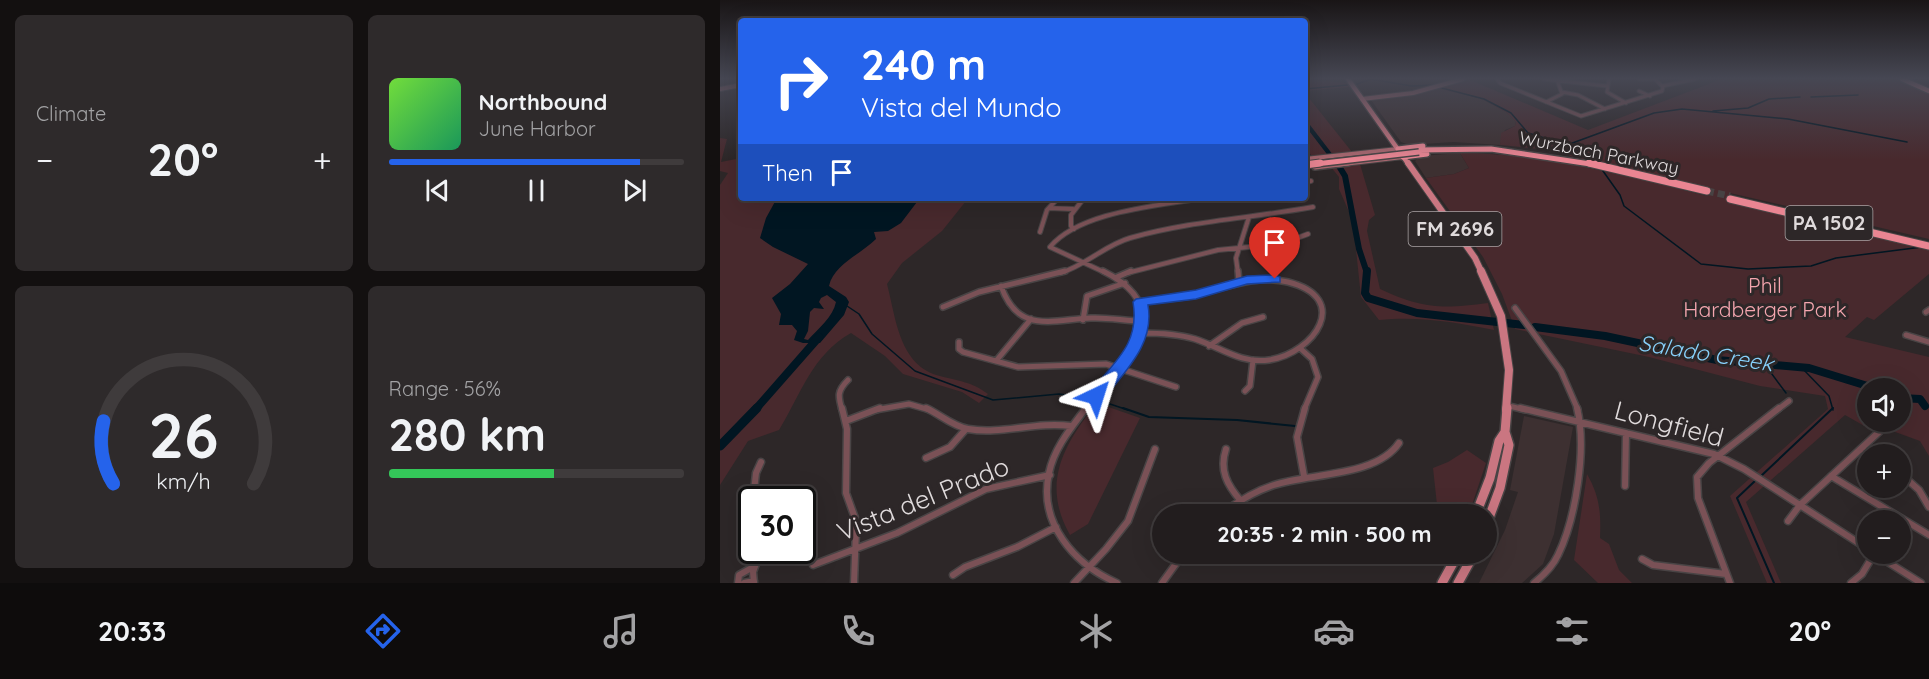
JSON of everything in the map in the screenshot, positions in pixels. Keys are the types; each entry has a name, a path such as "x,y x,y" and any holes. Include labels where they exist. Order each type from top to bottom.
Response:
{"highway":[{"name":"Wurzbach Parkway","path":"1308,164 1417,150 1450,147 1508,149 1575,160 1707,192 1566,160 1480,152 1417,150"},
{"path":"1398,149 1417,150"},
{"path":"1407,161 1417,150"},
{"path":"1308,165 1317,167"},
{"name":"PA 1502","path":"1730,197 1929,244"}],"main road":[{"name":"FM 2696","path":"1367,106 1475,258 1494,297 1505,334 1509,370 1509,406 1505,432 1499,441 1490,478 1480,504"},
{"path":"1393,142 1417,150"},
{"name":"FM 2696","path":"1493,504 1509,445 1505,432"},
{"path":"1442,583 1452,564"},
{"path":"1458,583 1468,564"}],"street":[{"path":"1557,106 1581,116 1615,106"},
{"path":"1599,106 1605,109"},
{"path":"1383,151 1393,142"},
{"path":"1308,162 1317,158 1398,149"},
{"path":"1383,151 1390,155 1387,159"},
{"path":"1317,167 1387,159 1407,161"},
{"path":"1040,232 1049,207 1055,201"},
{"path":"1074,229 1070,219 1074,208 1081,201"},
{"path":"1117,583 1088,568 1071,551 1056,527 1048,498 1050,475 1058,449 1071,426 1132,352 1141,333 1143,321 1140,302 1125,283 1117,277 1050,247 1058,238 1074,229 1120,213 1182,201"},
{"path":"1049,207 1074,208"},
{"path":"943,307 1001,286 1060,273 1105,248 1129,238 1220,219 1313,207"},
{"path":"1118,208 1120,213"},
{"path":"1239,282 1235,265 1238,248 1249,217"},
{"path":"1117,277 1132,271 1218,250 1281,244 1308,234"},
{"path":"1140,302 1196,294 1256,279 1282,280 1303,286 1317,296 1323,309 1321,326 1313,339 1301,349 1280,358 1253,360 1231,357 1178,335 1141,333"},
{"path":"1083,320 1087,296 1125,283"},
{"path":"1001,286 1008,306 1031,319 1057,323 1099,318 1143,321"},
{"path":"1515,308 1516,314 1536,335 1565,378 1580,422 1575,488 1564,541 1551,567 1534,583"},
{"path":"1209,346 1242,323 1254,317 1263,317"},
{"path":"996,361 1031,319"},
{"path":"1906,335 1929,342"},
{"path":"959,342 959,350 963,352 1024,368 1090,363 1120,368 1176,387"},
{"path":"1301,349 1314,361 1318,376 1317,388 1302,416 1298,434 1298,455 1304,476"},
{"path":"1245,391 1250,386 1253,360"},
{"path":"848,380 840,388 838,395 846,421 846,493 855,518 854,583"},
{"path":"1730,583 1696,489 1699,473 1789,401"},
{"path":"846,421 886,407 912,405 928,409 947,423 966,429 994,430 1039,422 1071,426"},
{"name":"Longfield","path":"1509,406 1719,456 1857,542"},
{"path":"926,458 950,447 966,429"},
{"path":"1866,444 1879,432"},
{"path":"1625,486 1626,433"},
{"path":"1236,504 1274,484 1366,465 1394,452 1399,443"},
{"path":"1074,583 1120,532 1132,513 1144,483 1149,458 1155,449"},
{"path":"1226,449 1222,458 1223,472 1230,487 1241,501"},
{"path":"1788,521 1800,505 1857,453"},
{"path":"755,486 756,473 761,462"},
{"name":"Vista del Prado","path":"813,565 904,530 986,489 1013,481 1050,475"},
{"path":"1831,476 1929,535"},
{"path":"1911,482 1929,507"},
{"path":"953,575 960,569 1017,547 1056,527"},
{"path":"1642,559 1653,565 1726,574"},
{"path":"1162,583 1176,564"},
{"path":"1851,583 1862,574 1868,564"},
{"path":"1891,564 1921,583"},
{"path":"744,583 754,582 756,566"},
{"path":"738,583 736,579 739,575 756,566"}],"shaded area":[{"path":"1375,106 1495,106 1516,121 1515,126 1505,130 1500,145 1453,142 1409,145 1401,142"},
{"path":"1460,153 1469,168 1454,174 1426,178 1415,161 1420,156"},
{"path":"1524,416 1573,427 1554,534 1543,564 1522,583 1479,583 1488,564 1497,564 1497,546 1518,492 1510,490"}],"green space":[{"path":"1308,106 1316,106 1352,152 1313,157 1308,151"},
{"name":"Phil Hardberger Park","path":"1495,106 1532,106 1588,130 1651,106 1929,106 1929,239 1730,193 1729,201 1929,250 1929,274 1874,320 1867,317 1845,337 1929,357 1929,456 1920,441 1895,432 1911,432 1911,378 1857,378 1857,422 1845,415 1746,502 1781,583 1767,583 1730,496 1828,409 1825,396 1760,386 1649,357 1515,329 1502,294 1483,257 1426,178 1454,174 1469,168 1460,153 1491,154 1584,167 1707,196 1709,189 1540,149 1500,145 1501,133 1515,126 1516,122 1506,112"},
{"path":"720,138 727,139 721,162 738,159 738,201 966,201 942,231 902,263 887,284 901,339 916,362 926,371 971,384 988,394 979,403 962,392 903,374 885,356 851,333 826,352 817,364 779,430 748,441 720,485 720,185 728,173 720,171"},
{"path":"1360,164 1375,215 1369,220 1367,231 1380,289 1395,296 1433,306 1488,303 1494,330 1437,320 1379,320 1361,297 1353,221 1339,189 1339,177 1331,167"},
{"path":"1097,403 1140,418 1088,524 1070,535 1061,516 1057,499 1060,466 1074,434"},
{"path":"1467,450 1486,463 1472,504 1437,504 1433,468"},
{"path":"1587,474 1599,505 1600,538 1609,544 1619,570 1632,583 1598,583 1574,560"}],"water":[{"path":"775,201 918,201 901,223 888,231 874,232 876,239 836,272 829,286 846,297 849,302 844,315 820,343 803,343 794,340 797,331 792,325 779,325 781,314 772,298 790,284 808,264 760,238 766,218","holes":["827,295 836,302 825,323 808,340 804,339 808,331 810,312 814,308 824,309 819,302 821,298"]}],"waterway":[{"path":"1498,106 1511,113 1528,133 1567,145"},
{"path":"1713,111 1752,106"},
{"path":"1567,145 1654,113 1682,109 1788,119 1907,142"},
{"name":"Salado Creek","path":"1308,126 1338,165"},
{"path":"1567,145 1594,161"},
{"name":"Salado Creek","path":"1337,163 1345,176 1359,249 1367,273"},
{"path":"1603,171 1620,195 1624,206 1701,264 1748,269 1811,266 1836,258 1922,247"},
{"name":"Salado Creek","path":"1367,273 1365,293 1368,298 1417,313 1524,325"},
{"path":"847,306 859,314 872,334 915,371 993,400 1059,394 1089,398"},
{"name":"Salado Creek","path":"1535,327 1605,336 1717,360 1809,368 1857,383"},
{"path":"755,410 819,337"},
{"path":"1766,366 1786,393"},
{"path":"1802,368 1829,396 1833,408"},
{"name":"Salado Creek","path":"1911,399 1920,399 1925,406"},
{"path":"1101,401 1128,410"},
{"path":"720,446 757,408"},
{"path":"1123,408 1149,417 1237,420 1295,426"},
{"path":"1761,476 1833,408"},
{"path":"1756,480 1737,498 1774,583"}],"tunnel":[{"path":"1707,191 1730,196"}],"route":[{"path":"1096,396 1137,345 1143,326 1143,310 1140,302 1196,294 1247,280 1275,279"}]}
